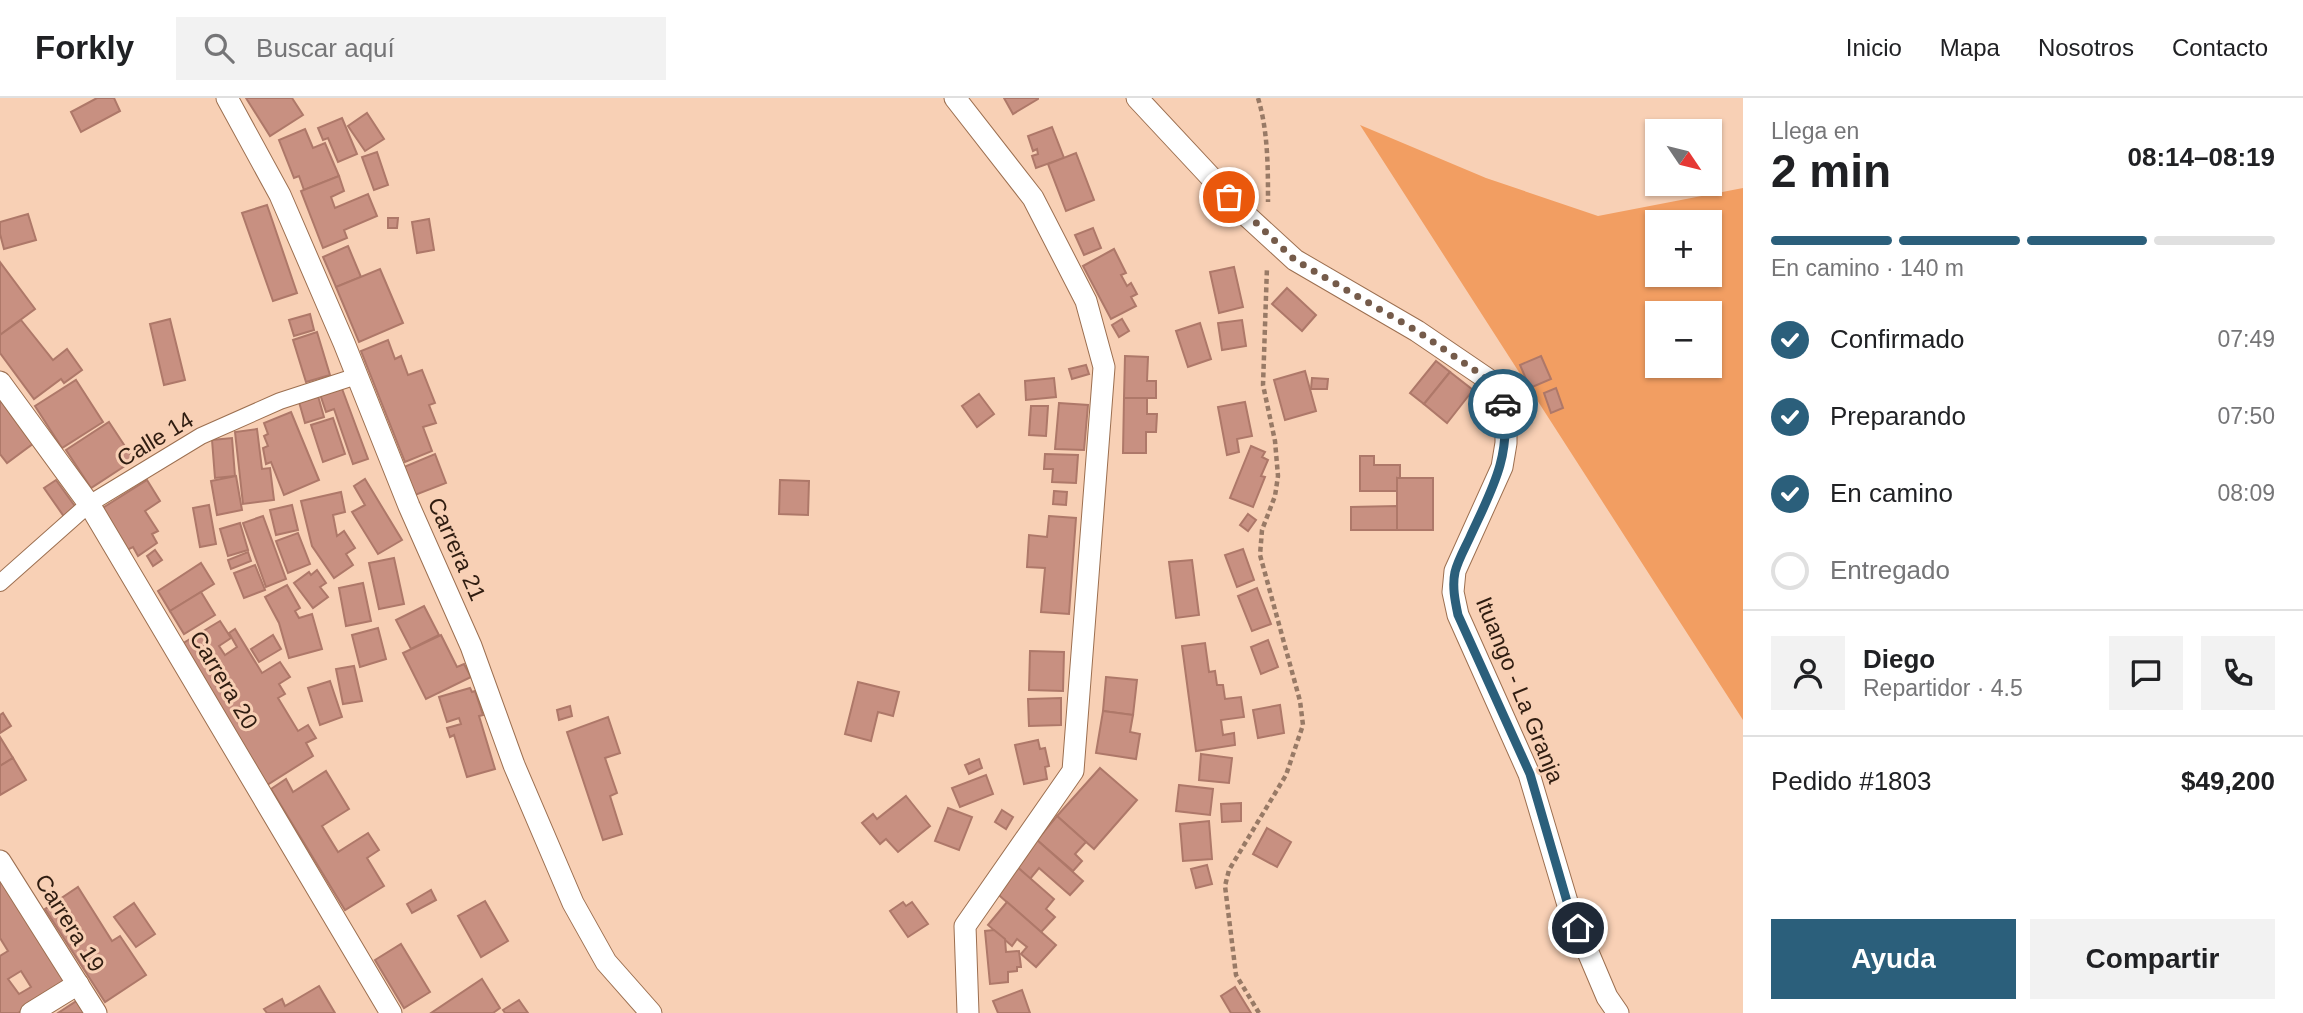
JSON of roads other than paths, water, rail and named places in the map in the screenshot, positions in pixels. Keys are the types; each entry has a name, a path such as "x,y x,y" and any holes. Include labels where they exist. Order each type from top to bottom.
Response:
{"street":[{"name":"Carrera 21","path":"227,98 280,195 358,376 409,506 471,646 514,765 573,902 606,962 651,1013"},
{"path":"956,98 1033,198 1086,301 1104,367 1073,771 965,926 968,1013"},
{"name":"Ituango - La Granja","path":"1137,98 1295,260 1417,331 1492,382 1503,400 1506,443 1502,467 1455,571 1453,592 1458,615 1530,774 1568,905 1606,997 1618,1013"},
{"name":"Calle 14","path":"0,583 89,505 201,436 280,401 358,376"},
{"name":"Carrera 20","path":"0,382 89,505 391,1013"},
{"name":"Carrera 19","path":"0,861 96,1013"},
{"path":"31,1013 78,984"}]}
